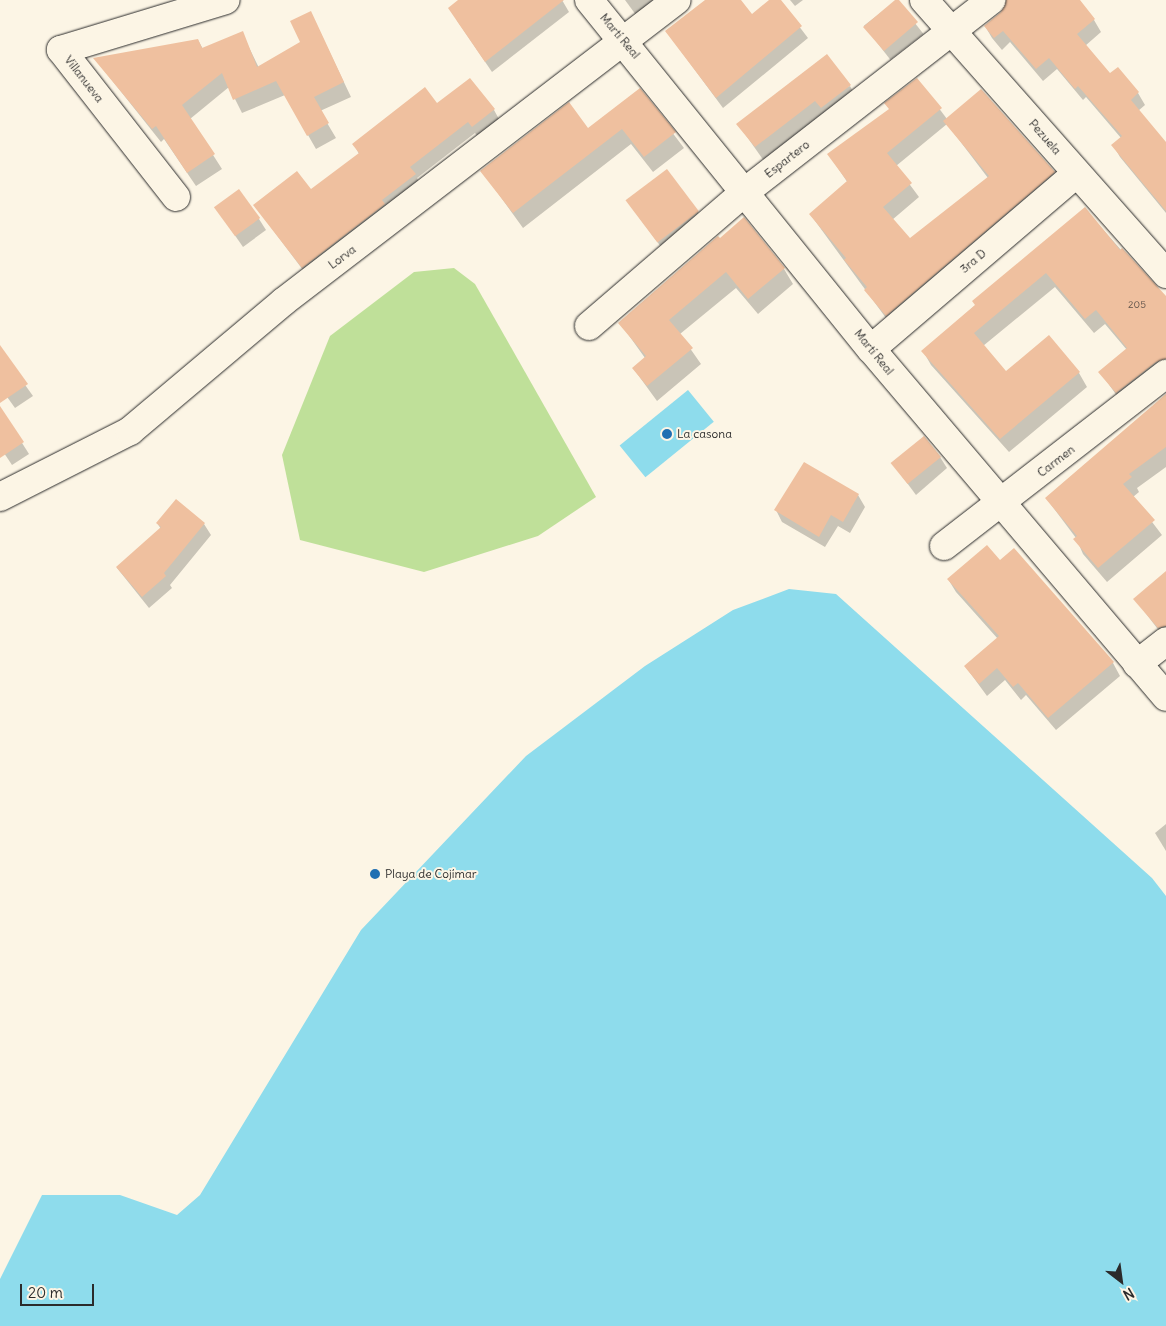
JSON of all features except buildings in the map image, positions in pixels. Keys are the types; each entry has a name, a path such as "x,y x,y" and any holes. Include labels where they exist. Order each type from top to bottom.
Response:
{"street":[{"name":"Villanueva","path":"176,197 61,50 226,0"},
{"name":"Martí Real","path":"590,0 625,40 870,349 1166,697"},
{"name":"Lorva","path":"0,497 130,432 283,302 676,0"},
{"name":"Pezuela","path":"924,0 1166,274"},
{"name":"Espartero","path":"589,326 746,191 991,0"},
{"name":"3ra D","path":"870,349 1076,174"},
{"name":"Carmen","path":"944,546 1001,504 1166,374"},
{"path":"1137,664 1166,641"}],"green space":[{"path":"454,268 475,284 596,497 538,536 424,572 300,540 282,455 330,336 414,272"}],"water":[{"name":"La casona","path":"688,390 714,422 645,477 620,445"},
{"path":"789,589 836,594 1152,878 1166,896 1166,1326 0,1326 0,1279 42,1195 120,1195 177,1215 200,1195 361,930 526,756 645,666 733,610"}],"place":[{"name":"La casona","path":"667,434"},
{"name":"Playa de Cojímar","path":"375,874"}]}
